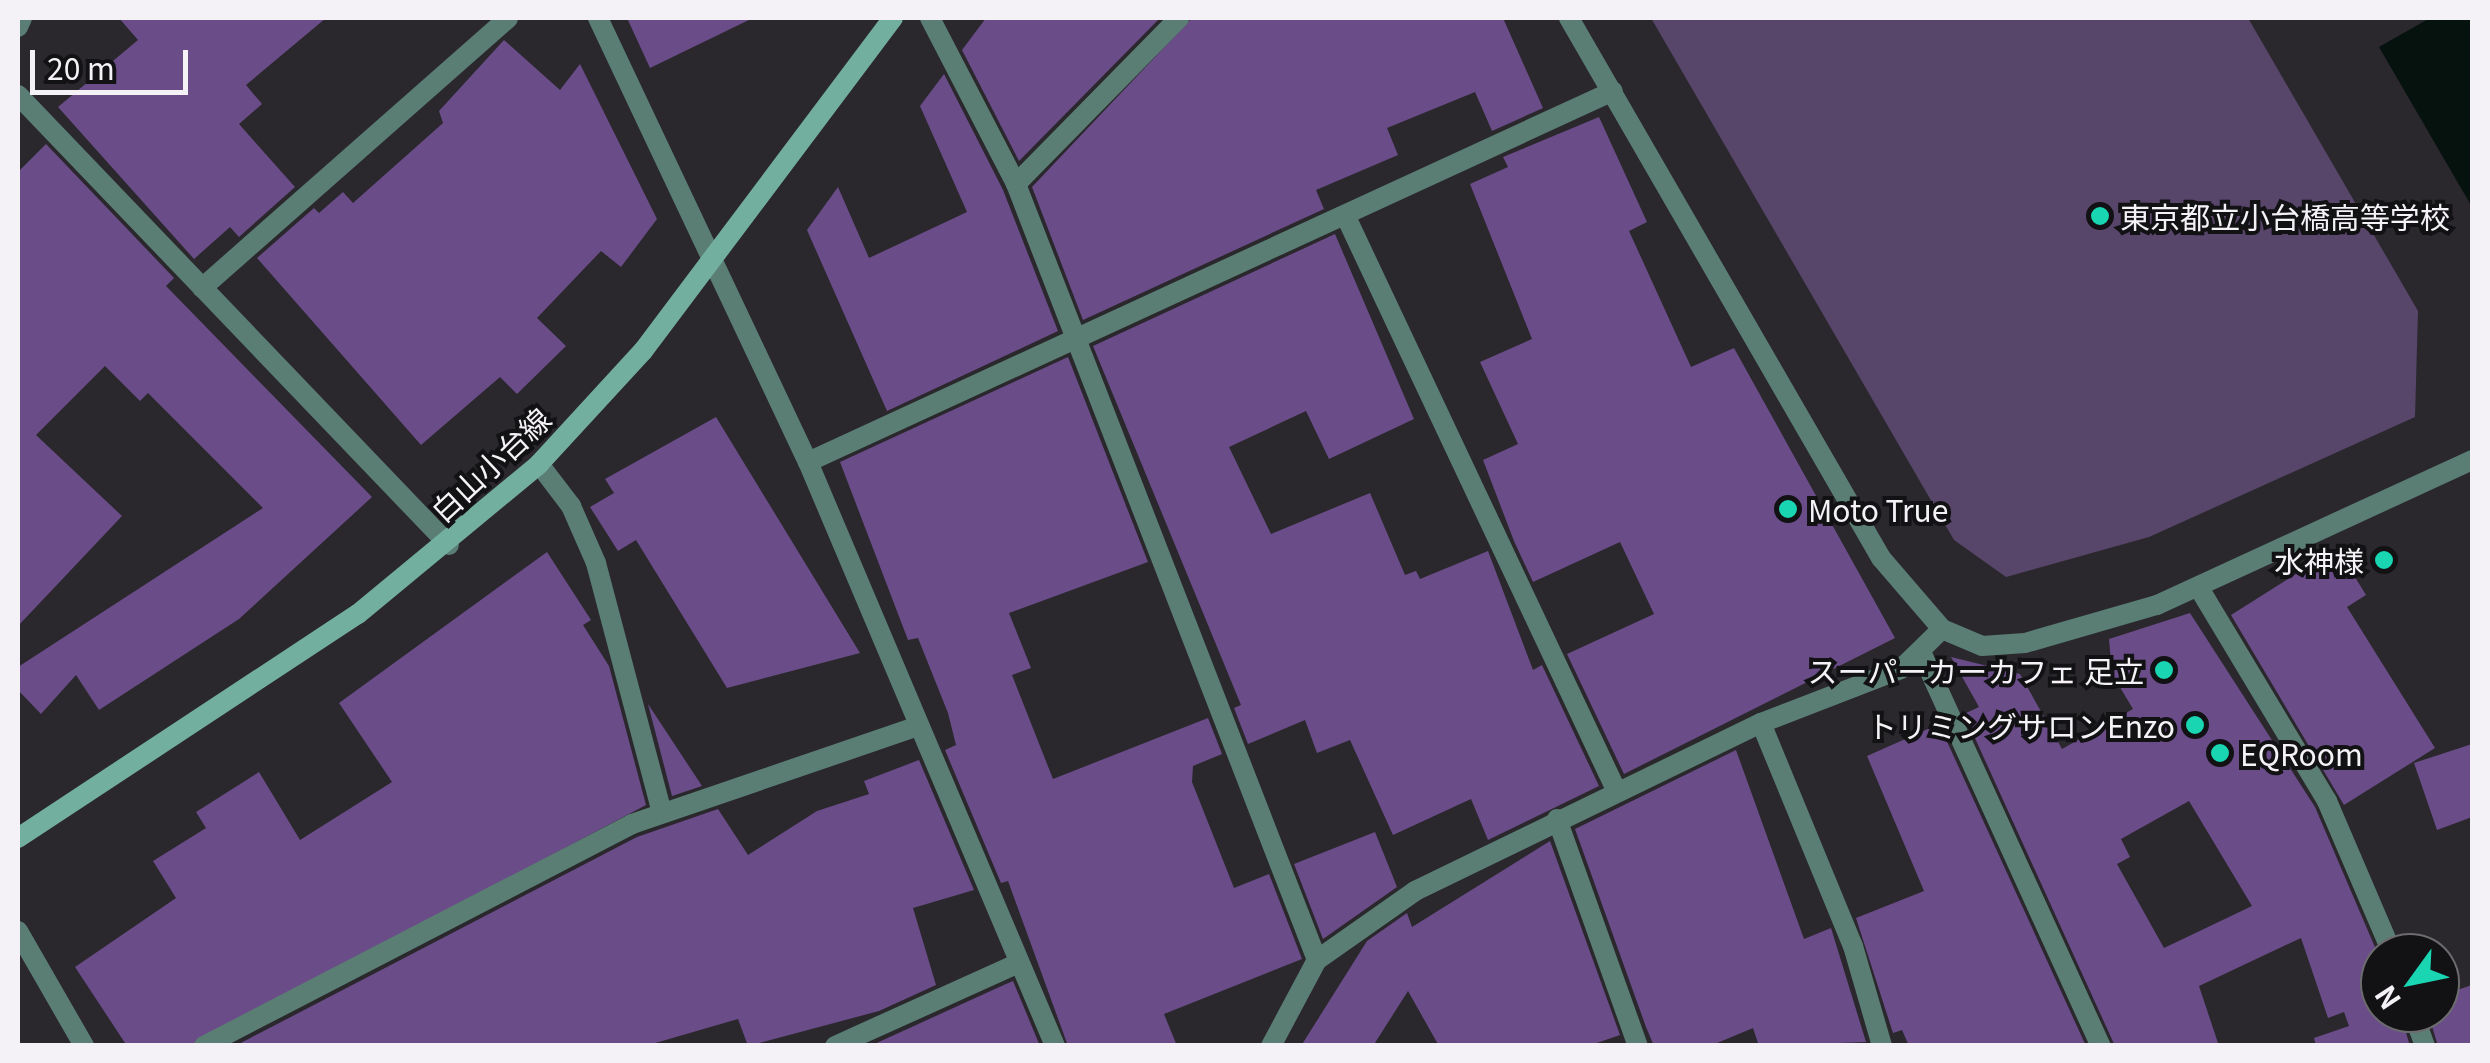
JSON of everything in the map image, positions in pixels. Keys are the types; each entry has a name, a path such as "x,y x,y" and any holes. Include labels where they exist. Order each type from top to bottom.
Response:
{"main road":[{"name":"白山小台線","path":"18,838 449,545 539,464 714,259 894,18"}],"street":[{"path":"18,27 22,18"},
{"path":"202,288 508,18"},
{"path":"598,18 808,462 916,727 1056,1046"},
{"path":"930,18 1016,184 1318,960"},
{"path":"1016,184 1179,18"},
{"path":"1568,18 1882,558 1942,629 1982,646 2025,643 2200,588 2472,460"},
{"path":"808,462 1346,219 1613,92"},
{"path":"18,95 449,545"},
{"path":"1346,219 1616,790"},
{"path":"539,464 571,506 596,563 662,812"},
{"path":"2200,588 2327,801 2383,933"},
{"path":"1271,1046 1318,960 1415,891 1616,790 1922,654 1942,629"},
{"path":"1922,654 2101,1046"},
{"path":"1761,723 1853,946 1882,1046"},
{"path":"204,1046 662,812 916,727"},
{"path":"1556,819 1638,1046"},
{"path":"18,930 84,1046"},
{"path":"835,1046 868,1040 1020,963"}],"shaded area":[{"name":"東京都立小台橋高等学校","path":"1651,18 2248,18 2418,311 2415,417 2149,537 2006,577 1954,540"},
{"path":"2430,18 2472,18 2472,207 2379,47"}],"building":[{"path":"119,18 326,18 246,85 262,104 239,124 295,187 239,237 230,227 194,259 58,107 138,40"},
{"path":"627,18 753,18 650,68"},
{"path":"986,18 1160,18 1019,161 962,50"},
{"path":"1192,18 1503,18 1543,108 1492,131 1475,92 1387,128 1398,155 1316,190 1324,209 1083,320 1032,187"},
{"path":"504,40 560,90 580,64 657,219 621,267 601,251 537,318 566,346 517,394 500,377 421,445 257,258 314,208 319,213 343,192 353,203 443,123 439,111"},
{"path":"944,74 1003,190 1058,331 887,411 807,230 838,187 869,258 967,212 920,106"},
{"path":"1599,117 1647,222 1629,231 1691,367 1734,348 1895,638 1624,774 1567,654 1654,614 1620,542 1533,582 1514,541 1483,460 1518,444 1480,362 1532,339 1470,184 1508,167 1503,157"},
{"path":"46,144 174,278 166,286 372,497 239,619 99,710 76,675 41,714 18,690 18,667 263,508 148,393 140,401 105,366 36,435 122,516 18,626 18,172"},
{"path":"1335,234 1414,419 1329,459 1306,411 1229,447 1271,534 1370,493 1405,575 1416,571 1420,579 1488,551 1533,670 1542,665 1599,786 1488,840 1471,799 1393,835 1350,740 1317,753 1305,720 1248,744 1234,708 1241,705 1093,346"},
{"path":"1068,357 1148,562 1009,613 1031,668 1012,675 1053,779 1208,718 1222,754 1193,766 1192,782 1234,888 1269,874 1302,959 1164,1014 1177,1046 1068,1046 1008,881 1001,883 945,750 956,745 948,713 918,638 908,640 840,462"},
{"path":"716,417 860,653 727,688 636,540 618,551 590,507 614,493 605,479"},
{"path":"2337,548 2366,595 2347,607 2435,748 2344,805 2231,615"},
{"path":"547,552 591,620 583,625 609,666 646,805 190,1046 127,1046 75,967 176,898 153,861 206,828 196,812 259,772 300,840 392,782 339,703"},
{"path":"2190,613 2315,807 2369,933 2360,933 2360,1033 2406,1033 2410,1046 2316,1046 2314,1038 2349,1026 2344,1012 2328,1018 2301,938 2199,986 2219,1046 2115,1046 1964,714 1979,707 1951,657 2020,674 2062,749 2133,709 2112,674 2109,639","holes":["2189,801 2252,906 2164,948 2117,864 2130,857 2121,839"]},
{"path":"648,704 702,786 672,796"},
{"path":"1939,724 2086,1046 1909,1046 1902,1030 1893,1033 1856,918 1924,891 1867,756"},
{"path":"2472,744 2472,817 2437,830 2414,763"},
{"path":"1736,750 1804,939 1831,928 1866,1042 1759,1046 1753,1028 1710,1046 1654,1046 1575,829"},
{"path":"919,760 974,890 913,908 936,985 879,1011 748,1046 738,1019 645,1046 235,1046 637,837 718,809 748,855 817,811 869,794 864,781"},
{"path":"1375,832 1397,887 1323,939 1294,864"},
{"path":"1550,841 1620,1035 1588,1046 1439,1046 1408,991 1373,1046 1301,1046 1367,941 1407,913 1412,927"},
{"path":"1013,981 1040,1046 870,1046 1006,984"},
{"path":"2472,985 2472,1046 2438,1046 2434,1033 2460,1033 2460,989"}],"place":[{"name":"東京都立小台橋高等学校","path":"2100,216"},
{"name":"Moto True","path":"1788,509"},
{"name":"水神様","path":"2384,560"},
{"name":"スーパーカーカフェ 足立","path":"2164,670"},
{"name":"トリミングサロンEnzo","path":"2195,725"},
{"name":"EQRoom","path":"2220,753"}]}
